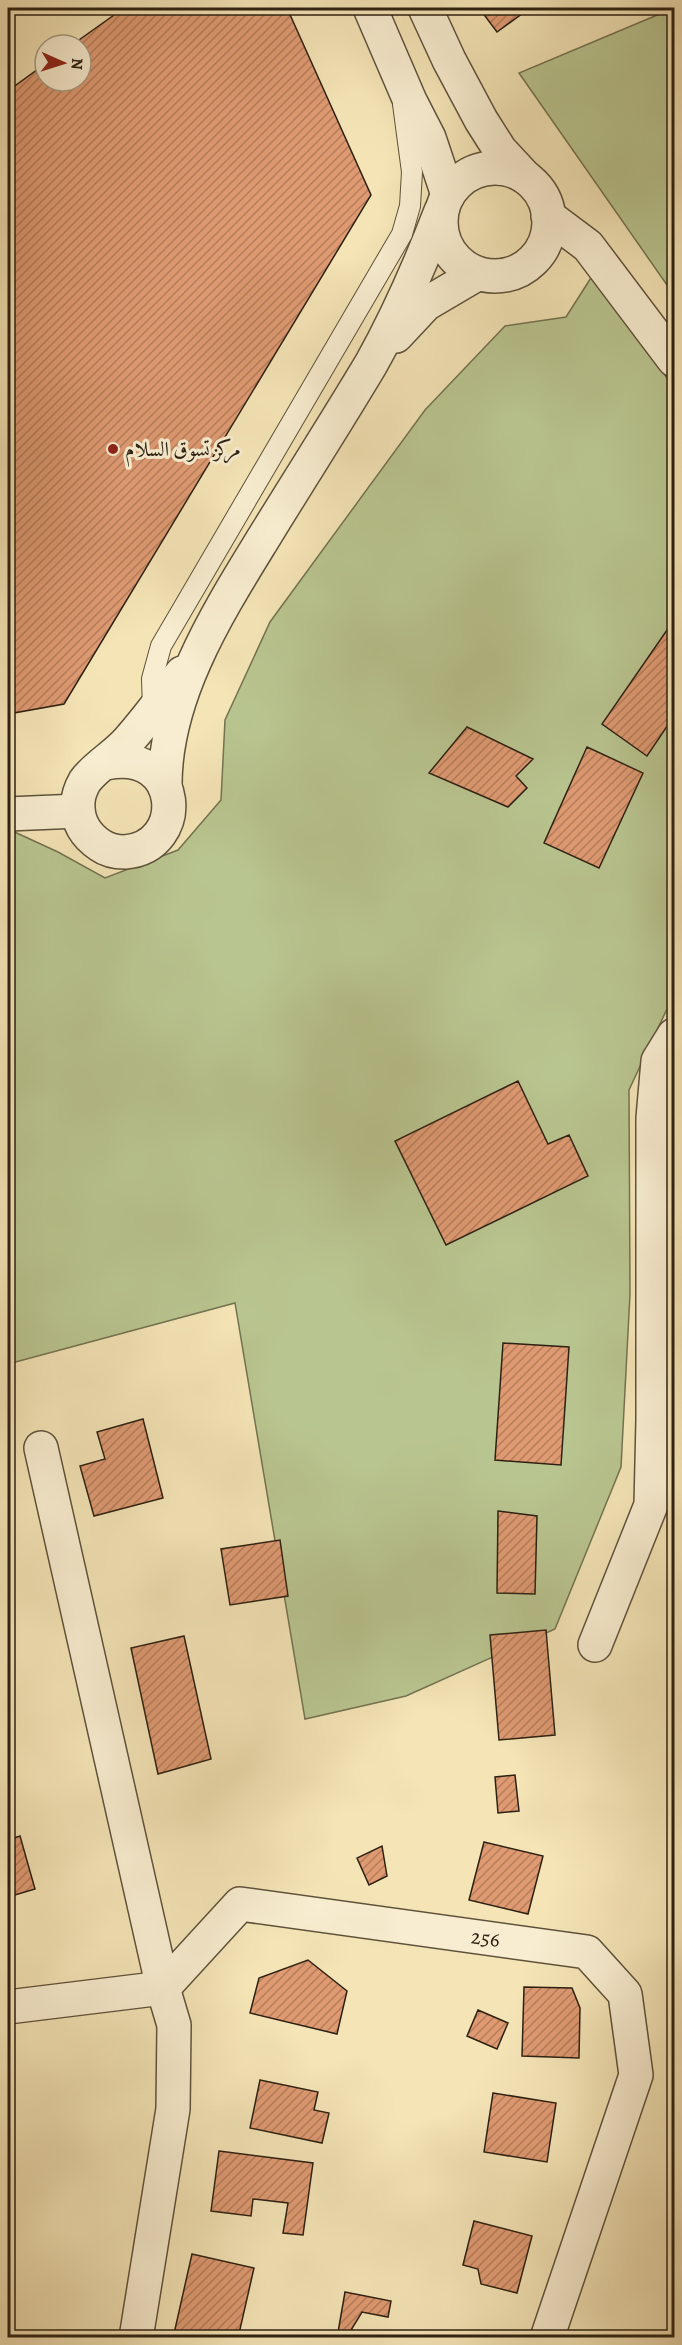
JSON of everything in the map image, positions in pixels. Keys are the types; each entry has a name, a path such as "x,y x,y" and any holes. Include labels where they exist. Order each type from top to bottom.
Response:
{"street":[{"path":"370,8 399,77 429,138 444,203 441,229 444,243 461,265 477,274 495,276 513,273 529,264 541,251 547,234 548,216 545,201 537,188 500,150 481,120 448,60 425,8"},
{"path":"195,657 128,741 84,783 78,796 78,811 82,826 103,848 118,852 134,851 148,845 159,834 167,820 169,805 165,787 165,770 169,745 195,657 219,610 372,362 426,249 444,203 456,183 482,169 504,169 525,177"},
{"path":"548,216 588,246 675,360"},
{"path":"372,362 426,304 477,274"},
{"path":"106,763 120,760 134,761 147,767 158,776 165,787"},
{"path":"8,814 78,811"},
{"path":"595,1645 651,1505 653,1118 658,1061 675,1035"},
{"path":"41,1448 163,1988 174,2025 173,2109 136,2337"},
{"name":"256","path":"163,1988 240,1904 587,1952 625,1994 636,2075 547,2337"},
{"path":"8,2007 163,1988"}],"lane":[{"path":"153,709 152,679 161,646 402,234 410,206 412,172 399,77"},
{"path":"379,276 426,249"}],"green space":[{"path":"674,8 674,295 519,73"},
{"path":"596,270 674,389 674,994 629,1090 630,1294 621,1467 555,1629 406,1696 305,1719 235,1303 8,1364 8,829 58,852 105,878 178,850 221,800 225,720 270,622 425,410 505,326 566,317"}],"building":[{"name":"مركز تسوق السلام","path":"124,8 287,8 371,195 64,704 8,714 8,91 33,73 33,93 93,93 93,33 89,33"},
{"path":"479,8 530,8 497,32"},
{"path":"674,620 674,716 647,756 602,724"},
{"path":"467,727 533,759 516,776 527,788 508,807 429,773"},
{"path":"587,747 643,773 599,868 544,843"},
{"path":"518,1081 548,1144 569,1135 588,1176 446,1245 395,1141"},
{"path":"503,1343 569,1347 561,1465 495,1460"},
{"path":"143,1419 163,1498 94,1516 80,1466 105,1459 97,1432"},
{"path":"498,1511 537,1516 535,1594 497,1593"},
{"path":"280,1540 288,1596 230,1605 221,1549"},
{"path":"546,1630 555,1735 499,1740 490,1635"},
{"path":"184,1636 211,1759 158,1774 131,1648"},
{"path":"515,1775 519,1811 498,1813 495,1777"},
{"path":"20,1836 35,1889 8,1897 8,1840"},
{"path":"484,1842 543,1856 528,1914 469,1900"},
{"path":"382,1846 387,1876 369,1885 357,1858"},
{"path":"308,1960 347,1991 337,2034 250,2013 259,1978"},
{"path":"524,1987 572,1988 580,2008 579,2058 522,2056"},
{"path":"478,2010 508,2023 497,2049 467,2036"},
{"path":"260,2080 318,2092 314,2110 329,2113 322,2143 250,2128"},
{"path":"493,2093 556,2103 547,2162 484,2152"},
{"path":"219,2151 313,2163 303,2235 283,2233 288,2203 253,2199 251,2216 211,2211"},
{"path":"474,2221 532,2236 517,2293 481,2284 478,2269 463,2265"},
{"path":"192,2254 254,2268 238,2338 173,2338"},
{"path":"345,2292 391,2301 388,2317 362,2312 351,2330 378,2335 378,2338 337,2338"}],"place":[{"name":"مركز تسوق السلام","path":"113,449"}]}
